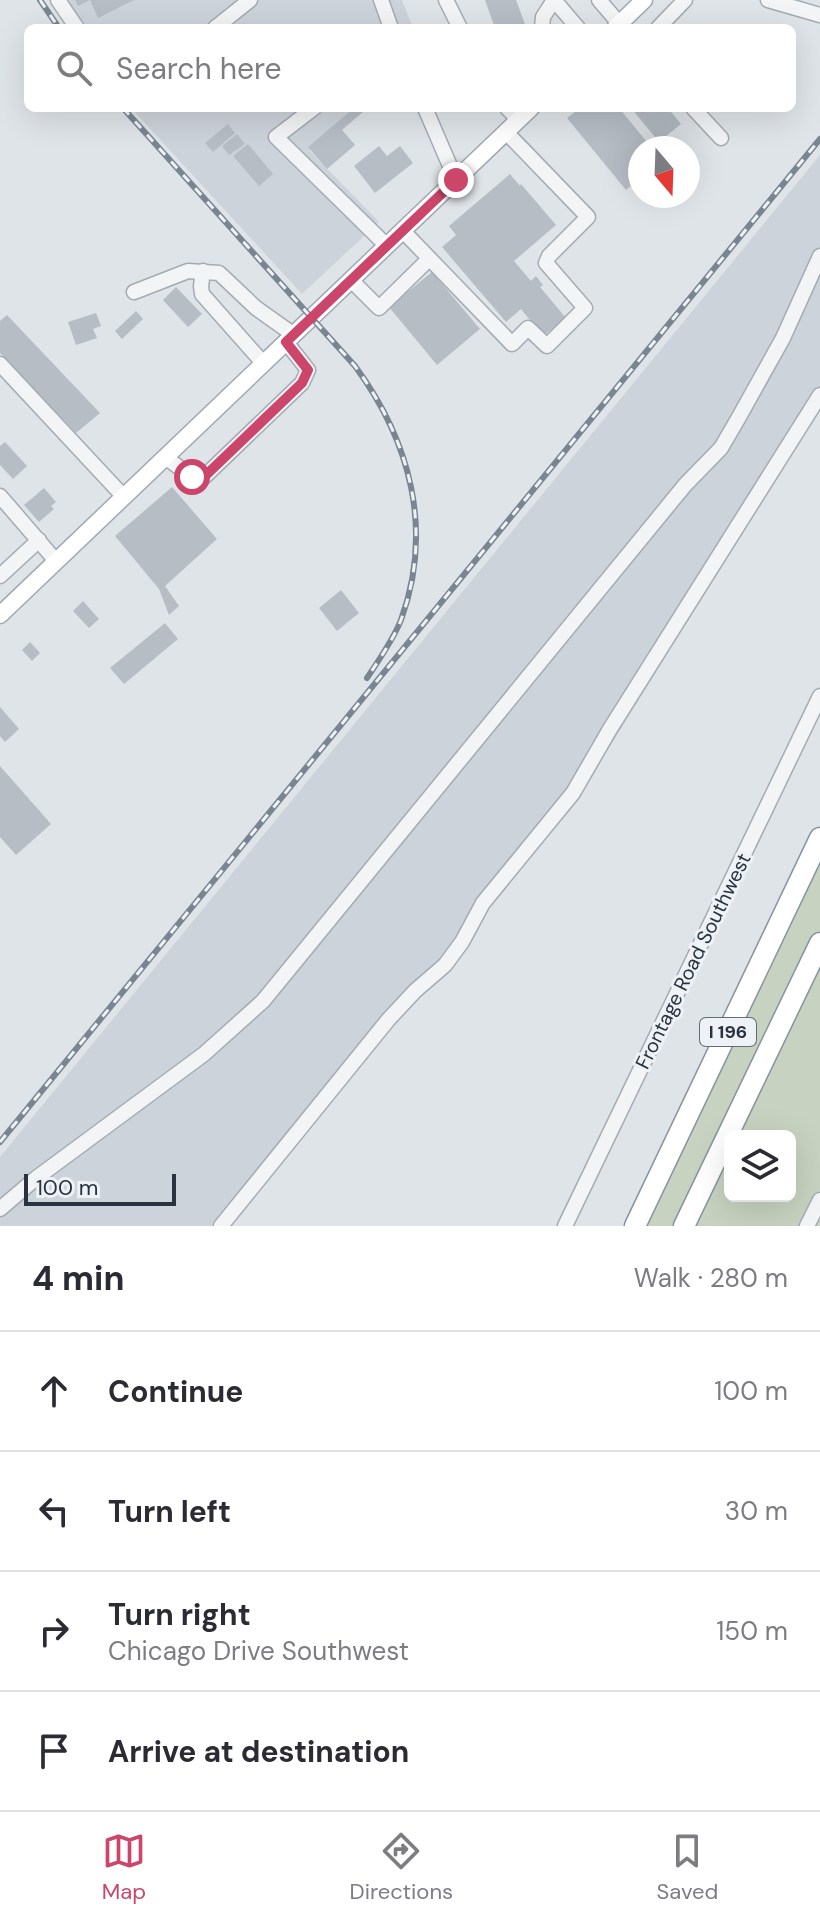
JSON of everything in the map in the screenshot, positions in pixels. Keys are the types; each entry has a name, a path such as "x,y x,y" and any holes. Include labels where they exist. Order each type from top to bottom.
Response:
{"highway":[{"name":"I 196","path":"635,1226 820,838"},
{"name":"I 196","path":"684,1226 820,943"}],"main road":[{"path":"622,24 644,0"},
{"path":"0,615 506,132 519,112"}],"street":[{"path":"58,0 74,24"},
{"path":"220,24 250,0"},
{"path":"381,0 390,24"},
{"path":"446,0 458,24"},
{"path":"542,24 543,17 554,0 575,24"},
{"path":"599,0 617,24"},
{"path":"662,24 685,0"},
{"path":"768,0 820,15"},
{"path":"309,112 276,137 387,246"},
{"path":"427,112 456,180"},
{"path":"697,112 721,138"},
{"path":"403,231 512,344 528,328 547,346 585,308 546,263 549,256 588,217 506,132"},
{"path":"0,1209 35,1179 204,1054 263,1001 685,485 721,448 783,338 820,256"},
{"path":"352,281 379,308 429,259"},
{"path":"134,292 188,271 219,273 290,338 308,370 302,383 204,477 192,477 165,457"},
{"path":"203,271 202,294 264,364"},
{"path":"0,364 124,497"},
{"path":"221,1226 388,1020 445,965 462,942 483,903 573,793 820,395"},
{"path":"0,496 56,561"},
{"path":"28,588 4,572 39,540"},
{"name":"Frontage Road Southwest","path":"565,1226 820,696"},
{"path":"807,1226 820,1200"}],"shaded area":[{"path":"52,0 402,0 411,24 69,24"},
{"path":"135,112 350,112 310,151 379,222 302,294"},
{"path":"820,155 820,407 580,795 227,1226 0,1226 0,1157"}],"green space":[{"path":"820,838 820,1226 635,1226"}],"building":[{"path":"75,0 90,0 78,6"},
{"path":"90,0 134,0 98,18"},
{"path":"485,0 516,0 525,24 494,24"},
{"path":"349,112 363,112 342,130 355,145 327,169 308,147"},
{"path":"575,112 622,112 642,136 628,136 626,190 567,118"},
{"path":"634,112 671,112 681,124 666,136 654,136"},
{"path":"228,124 235,133 213,152 205,143"},
{"path":"237,134 245,144 229,155 222,146"},
{"path":"248,144 273,174 259,186 233,156"},
{"path":"379,146 387,156 400,146 413,163 375,193 354,166"},
{"path":"510,174 556,225 514,261 531,281 536,276 543,285 540,287 566,318 543,336 521,309 506,322 442,247 456,235 449,226"},
{"path":"432,272 480,329 437,365 389,307"},
{"path":"176,287 202,314 188,327 163,300"},
{"path":"136,311 143,319 122,339 115,331"},
{"path":"96,313 101,326 93,329 97,338 76,345 68,322"},
{"path":"7,315 100,413 76,433 0,353 0,321"},
{"path":"5,442 27,466 13,479 0,465 0,446"},
{"path":"172,487 217,539 165,586 179,606 169,615 159,589 115,536"},
{"path":"44,488 56,502 51,506 54,509 39,522 24,505"},
{"path":"341,590 359,613 337,631 319,608"},
{"path":"83,601 99,619 89,628 73,611"},
{"path":"165,623 178,639 124,684 110,668"},
{"path":"30,642 40,653 32,661 22,650"},
{"path":"0,707 19,729 5,742 0,736"},
{"path":"0,766 51,824 16,855 0,837"}],"railway":[{"path":"40,0 56,24"},
{"path":"127,112 355,366 390,425 411,487 415,552 411,586 401,620 367,678"},
{"path":"0,1142 820,139"}],"route":[{"path":"192,477 204,477 302,383 308,370 286,342 456,180"}]}
